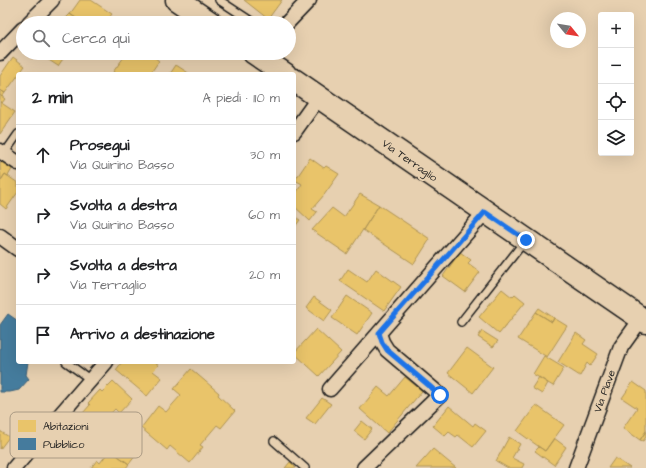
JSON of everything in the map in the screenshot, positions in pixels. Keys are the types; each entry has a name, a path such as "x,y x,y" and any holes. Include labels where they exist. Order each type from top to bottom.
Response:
{"main road":[{"path":"177,0 201,16"},
{"path":"265,60 282,72"},
{"name":"Via Terraglio","path":"296,81 643,321"}],"street":[{"path":"36,16 52,0"},
{"path":"294,16 309,0"},
{"path":"0,53 16,36"},
{"path":"296,129 319,97"},
{"path":"2,152 16,162"},
{"path":"330,389 485,212"},
{"path":"0,236 16,248"},
{"name":"Via Piave","path":"576,468 621,347 643,321"},
{"path":"364,468 440,395 387,350 379,333"},
{"path":"62,412 104,364"},
{"path":"14,468 23,458"}],"lane":[{"path":"219,0 243,16"},
{"path":"2,152 16,136"},
{"path":"461,322 526,240"},
{"path":"69,364 90,380"},
{"path":"274,441 305,468"}],"building: Abitazioni":[{"path":"80,0 91,0 112,14 110,16 73,16 70,14"},
{"path":"244,0 282,0 270,16 264,16"},
{"path":"13,57 25,66 21,72 16,72 16,78 5,93 0,90 0,76"},
{"path":"49,60 62,60 58,66"},
{"path":"122,60 159,61 151,72 113,72"},
{"path":"176,65 187,72 171,72"},
{"path":"0,90 5,93 2,97 0,95"},
{"path":"0,95 5,99 2,103 0,102"},
{"path":"0,102 15,112 0,134"},
{"path":"310,158 324,168 326,166 339,174 312,209 317,212 310,221 296,208 296,193 302,184 296,181"},
{"path":"1,162 12,169 8,176 5,174 1,180 0,163"},
{"path":"5,174 16,182 16,195 6,209 0,204 0,182"},
{"path":"360,194 379,205 347,254 312,230 332,208 344,217"},
{"path":"379,205 430,239 414,264 363,230"},
{"path":"296,217 300,220 296,225"},
{"path":"460,252 471,260 468,263 480,272 465,292 443,276"},
{"path":"348,269 367,282 376,269 401,287 384,311 340,281"},
{"path":"502,289 512,297 515,294 525,302 499,334 479,317"},
{"path":"347,296 372,313 357,335 332,318"},
{"path":"314,297 332,310 324,321 306,308"},
{"path":"539,308 554,318 552,322 536,312"},
{"path":"536,312 552,322 554,318 567,326 547,357 518,339"},
{"path":"316,329 341,352 319,376 296,355 296,351"},
{"path":"482,331 498,341 493,347 478,337"},
{"path":"576,333 586,340 583,344 598,354 590,366 587,363 580,376 558,362"},
{"path":"467,348 493,367 473,393 448,373"},
{"path":"544,356 564,368 553,386 533,374"},
{"path":"120,364 158,364 159,365 153,371 162,378 147,396 116,370"},
{"path":"191,369 219,393 218,395 235,411 221,428 217,425 200,445 203,447 190,463 170,446 167,450 142,429 142,427 158,406 166,412 181,395 174,389"},
{"path":"405,377 422,391 387,433 360,409 378,387 389,396"},
{"path":"539,377 548,383 542,394 532,388"},
{"path":"113,381 132,399 120,412 115,409 112,412 84,412 90,405 88,403 100,390 102,392"},
{"path":"633,382 646,391 646,431 640,440 623,428 637,408 622,398"},
{"path":"322,398 331,404 315,424 306,418"},
{"path":"536,405 564,425 545,451 517,431"},
{"path":"449,406 473,426 475,423 486,431 473,447 458,435 456,437 449,432 445,436 433,426"},
{"path":"362,421 372,429 364,439 354,431"},
{"path":"0,431 9,437 0,449"},
{"path":"646,431 646,437 643,441 640,440"},
{"path":"509,437 520,444 512,458 524,464 522,468 508,468 496,461"},
{"path":"554,438 566,447 554,465 535,451 539,447 545,451"},
{"path":"433,449 456,468 416,468"},
{"path":"104,458 121,458 129,464 126,468 91,468 97,460 100,463"},
{"path":"121,458 134,458 129,464"},
{"path":"615,458 630,468 608,468"},
{"path":"290,462 296,468 285,468"}],"building: Pubblico":[{"path":"8,314 16,320 16,364 28,364 26,375 29,379 19,390 10,392 0,392 0,325"}],"route":[{"path":"440,395 387,350 379,333 485,212 526,240"}]}
